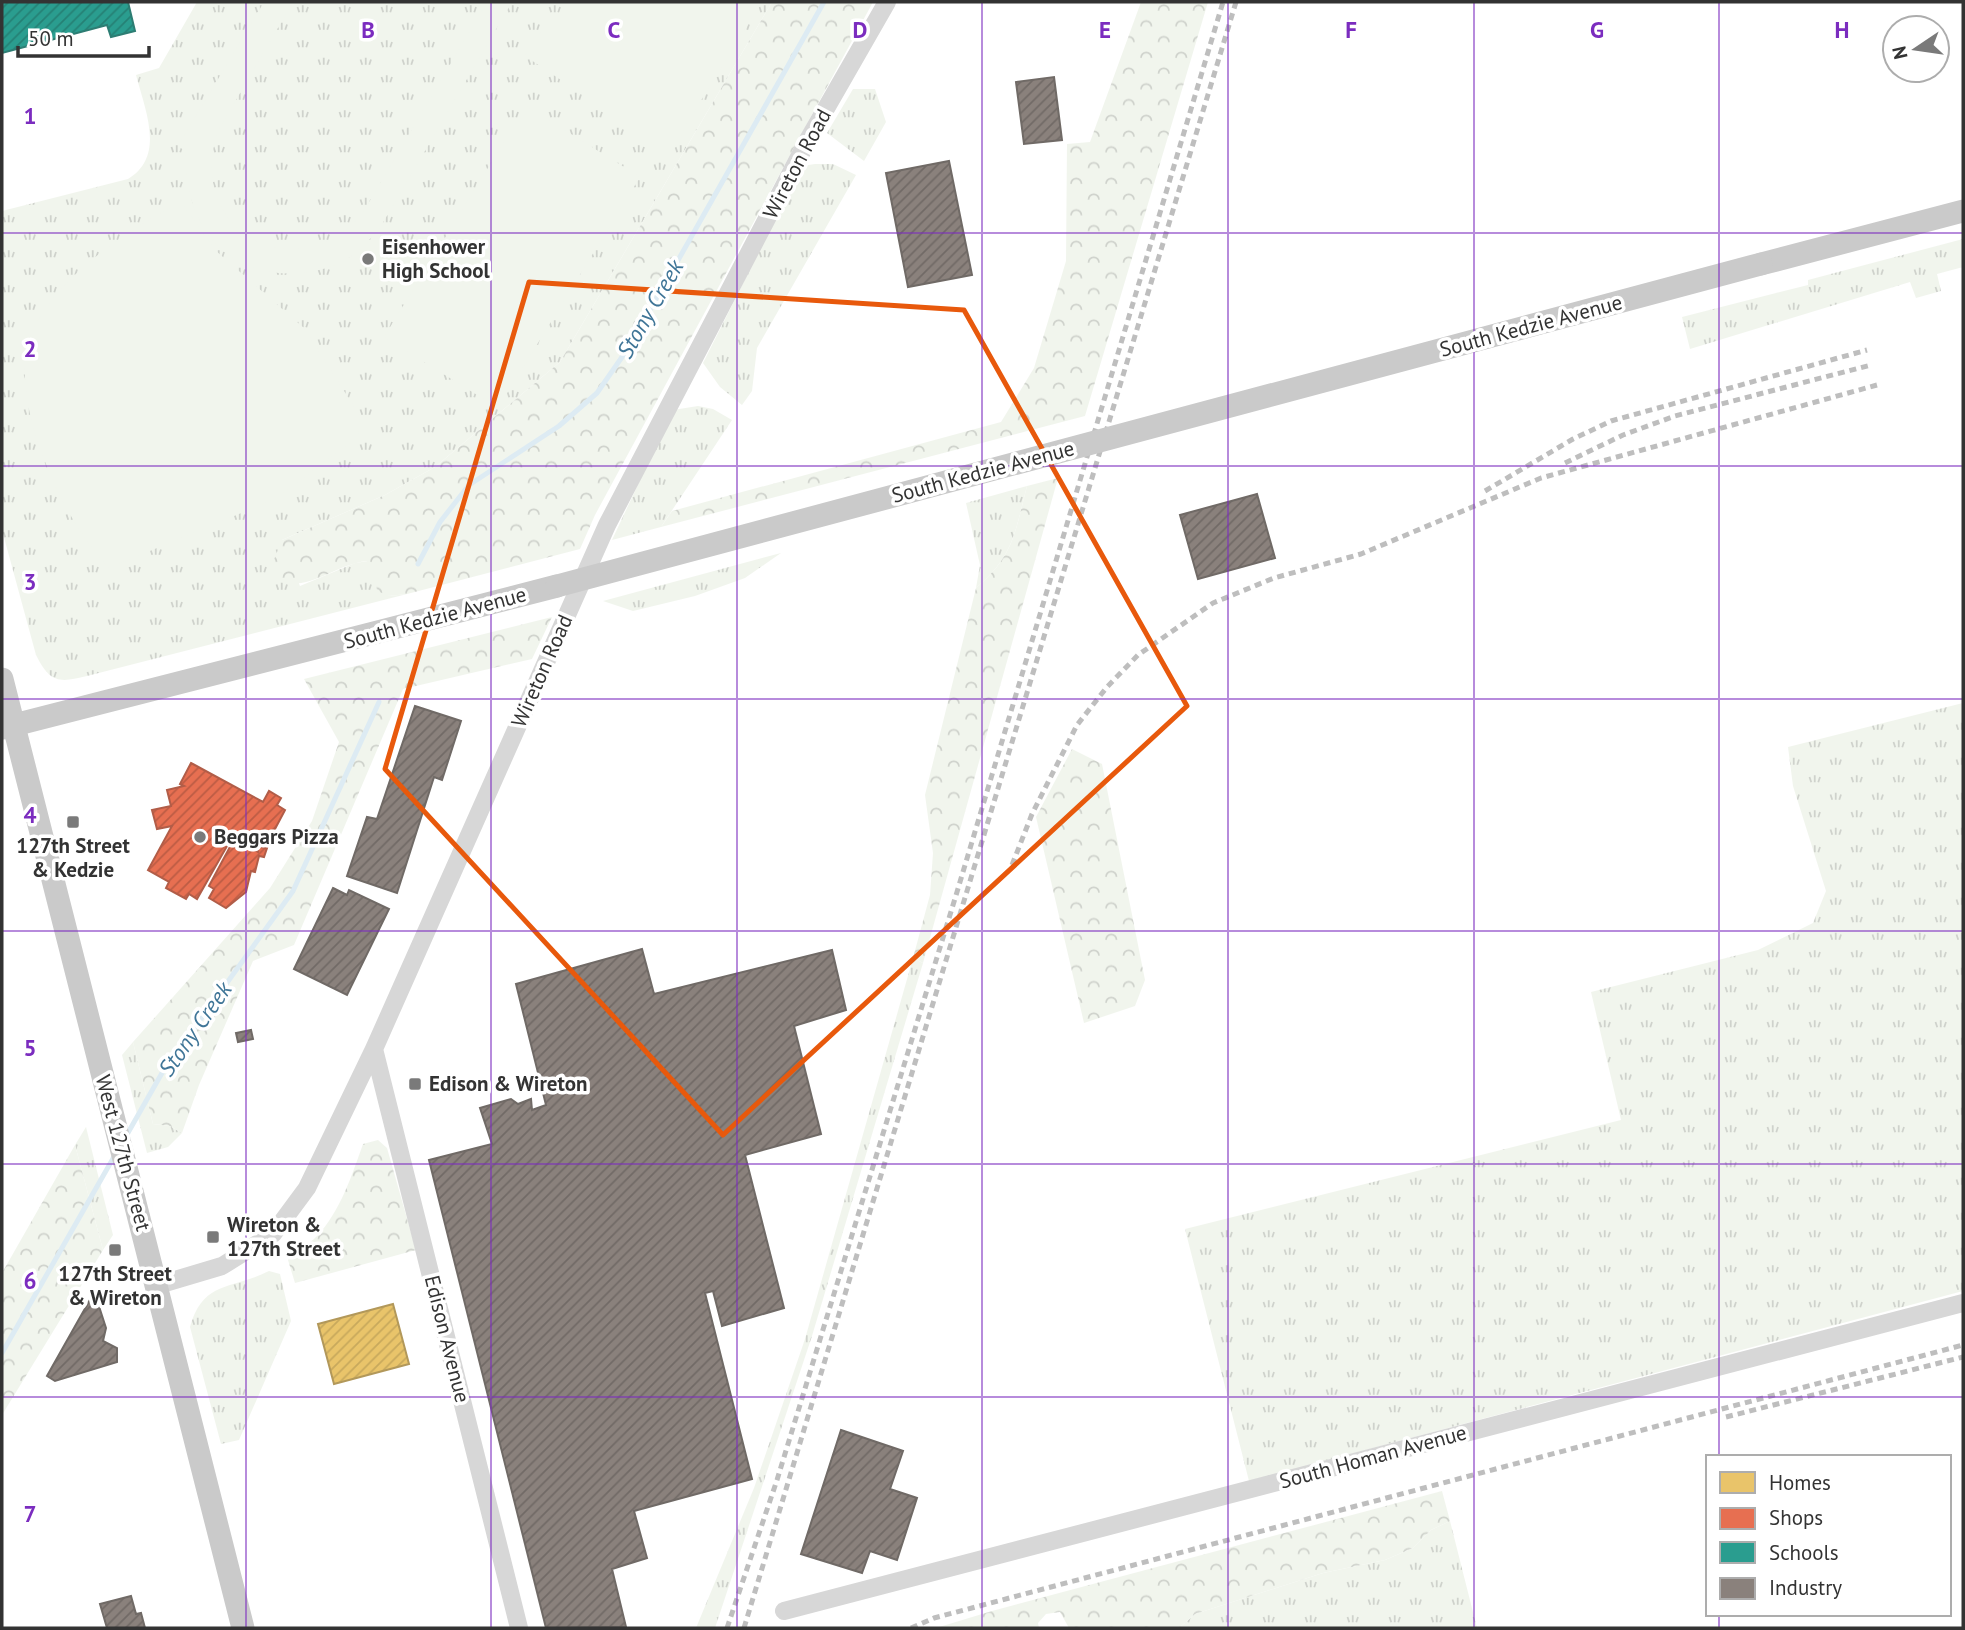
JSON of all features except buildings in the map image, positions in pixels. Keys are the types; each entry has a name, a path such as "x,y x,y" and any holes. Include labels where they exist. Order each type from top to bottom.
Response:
{"main road":[{"name":"South Kedzie Avenue","path":"8,727 557,586 1963,211"},
{"name":"West 127th Street","path":"2,679 8,727 158,1285 243,1628"}],"street":[{"name":"Wireton Road","path":"158,1285 222,1266 273,1234 307,1188 374,1049 607,525 809,138 887,2"},
{"name":"Edison Avenue","path":"374,1049 519,1628"},
{"name":"South Homan Avenue","path":"784,1611 1963,1303"}],"highlighted area":[{"path":"529,282 964,310 1187,706 723,1135 385,769"}],"green space":[{"name":"Eisenhower High School","path":"197,2 772,2 560,362 435,467 385,495 282,540 300,586 355,563 368,561 389,596 407,594 87,676 69,680 56,679 46,671 36,655 2,530 2,211 128,179 140,169 147,158 150,132 136,75 159,68"},
{"path":"264,2 293,2 218,131 212,166 217,197 231,222 252,239 278,248 307,248 335,237 362,214 487,2 512,2 381,226 356,253 319,270 282,273 263,270 230,255 216,243 195,210 187,181 185,151 178,146"},
{"path":"570,2 762,2 684,128 679,145 670,151 657,149 648,138 525,56 541,31"},
{"path":"772,2 873,2 595,515 580,549 407,594 389,596 377,591 375,574 367,561 305,582 283,583 273,562 282,540 385,495 435,467 560,362"},
{"path":"1141,2 1208,2 1085,416 661,527 672,511 1001,422 1034,368 1066,261 1067,144 1090,142"},
{"path":"853,89 875,89 886,122 864,161 827,133"},
{"path":"526,106 640,177 498,408 384,337"},
{"path":"833,164 856,175 757,348 752,391 742,405 720,387 703,363 802,166"},
{"path":"181,202 215,250 304,328 360,416 358,437 275,499 109,568 79,530 50,474 29,411 25,360 31,335 44,311 62,288 109,246"},
{"path":"1963,239 1963,267 1937,274 1941,291 1916,298 1910,282 1690,349 1682,317 1808,285 1808,280"},
{"path":"698,406 713,409 732,420 661,527 612,540 673,410"},
{"path":"1058,478 923,963 913,958 930,895 933,853 925,795 976,588 1006,554 1016,530 1027,486"},
{"path":"1027,486 1016,530 1006,554 976,588 980,565 966,503"},
{"path":"781,553 745,578 695,596 633,611 603,601"},
{"path":"552,617 532,659 403,689 294,945 253,961 199,1085 182,1133 170,1126 153,1124 133,1042 270,888 312,821 339,742 304,679"},
{"path":"1963,703 1963,1291 1249,1481 1185,1229 1621,1120 1591,992 1758,950 1813,923 1826,891 1793,786 1788,747"},
{"path":"1072,749 1102,764 1145,980 1135,1006 1084,1023 1036,817"},
{"path":"913,958 923,963 812,1336 715,1628 696,1628 754,1488 805,1339"},
{"path":"133,1042 153,1124 170,1126 182,1133 168,1147 147,1153 122,1055"},
{"path":"86,1127 113,1235 103,1250 75,1145"},
{"path":"378,1140 387,1148 416,1250 295,1283 288,1260 317,1236 332,1216 363,1144"},
{"path":"75,1145 103,1250 2,1415 2,1273"},
{"path":"269,1271 280,1274 291,1321 239,1440 221,1444 190,1327 202,1301 211,1294 220,1288"},
{"path":"1442,1491 1450,1521 1431,1530 1413,1548 1385,1560 1323,1573 1195,1614 1179,1628 1069,1628 1060,1612 1046,1614 1038,1623 1039,1628 936,1628 992,1611"},
{"path":"1450,1521 1477,1628 1179,1628 1195,1614 1323,1573 1385,1560 1413,1548 1431,1530"}],"waterway":[{"name":"Stony Creek","path":"418,564 440,522 469,485 559,426 597,393 629,347 824,2"},
{"name":"Stony Creek","path":"125,1138 162,1073 293,891 379,702"},
{"name":"Stony Creek","path":"2,1353 115,1155"}],"railway":[{"path":"727,1628 777,1480 957,892 1223,2"},
{"path":"744,1628 1236,2"},
{"path":"1485,491 1573,439 1611,421 1867,350"},
{"path":"1565,463 1623,435 1675,416 1871,365"},
{"path":"1012,865 1032,814 1077,725 1107,687 1138,655 1213,603 1274,578 1361,554 1541,478 1877,385"},
{"path":"911,1628 934,1618 1963,1345"},
{"path":"1726,1417 1963,1357"}],"place":[{"name":"Eisenhower High School","path":"368,259"},
{"name":"127th Street & Kedzie","path":"73,822"},
{"name":"Beggars Pizza","path":"200,837"},
{"name":"Edison & Wireton","path":"415,1084"},
{"name":"Wireton & 127th Street","path":"213,1237"},
{"name":"127th Street & Wireton","path":"115,1250"}]}
